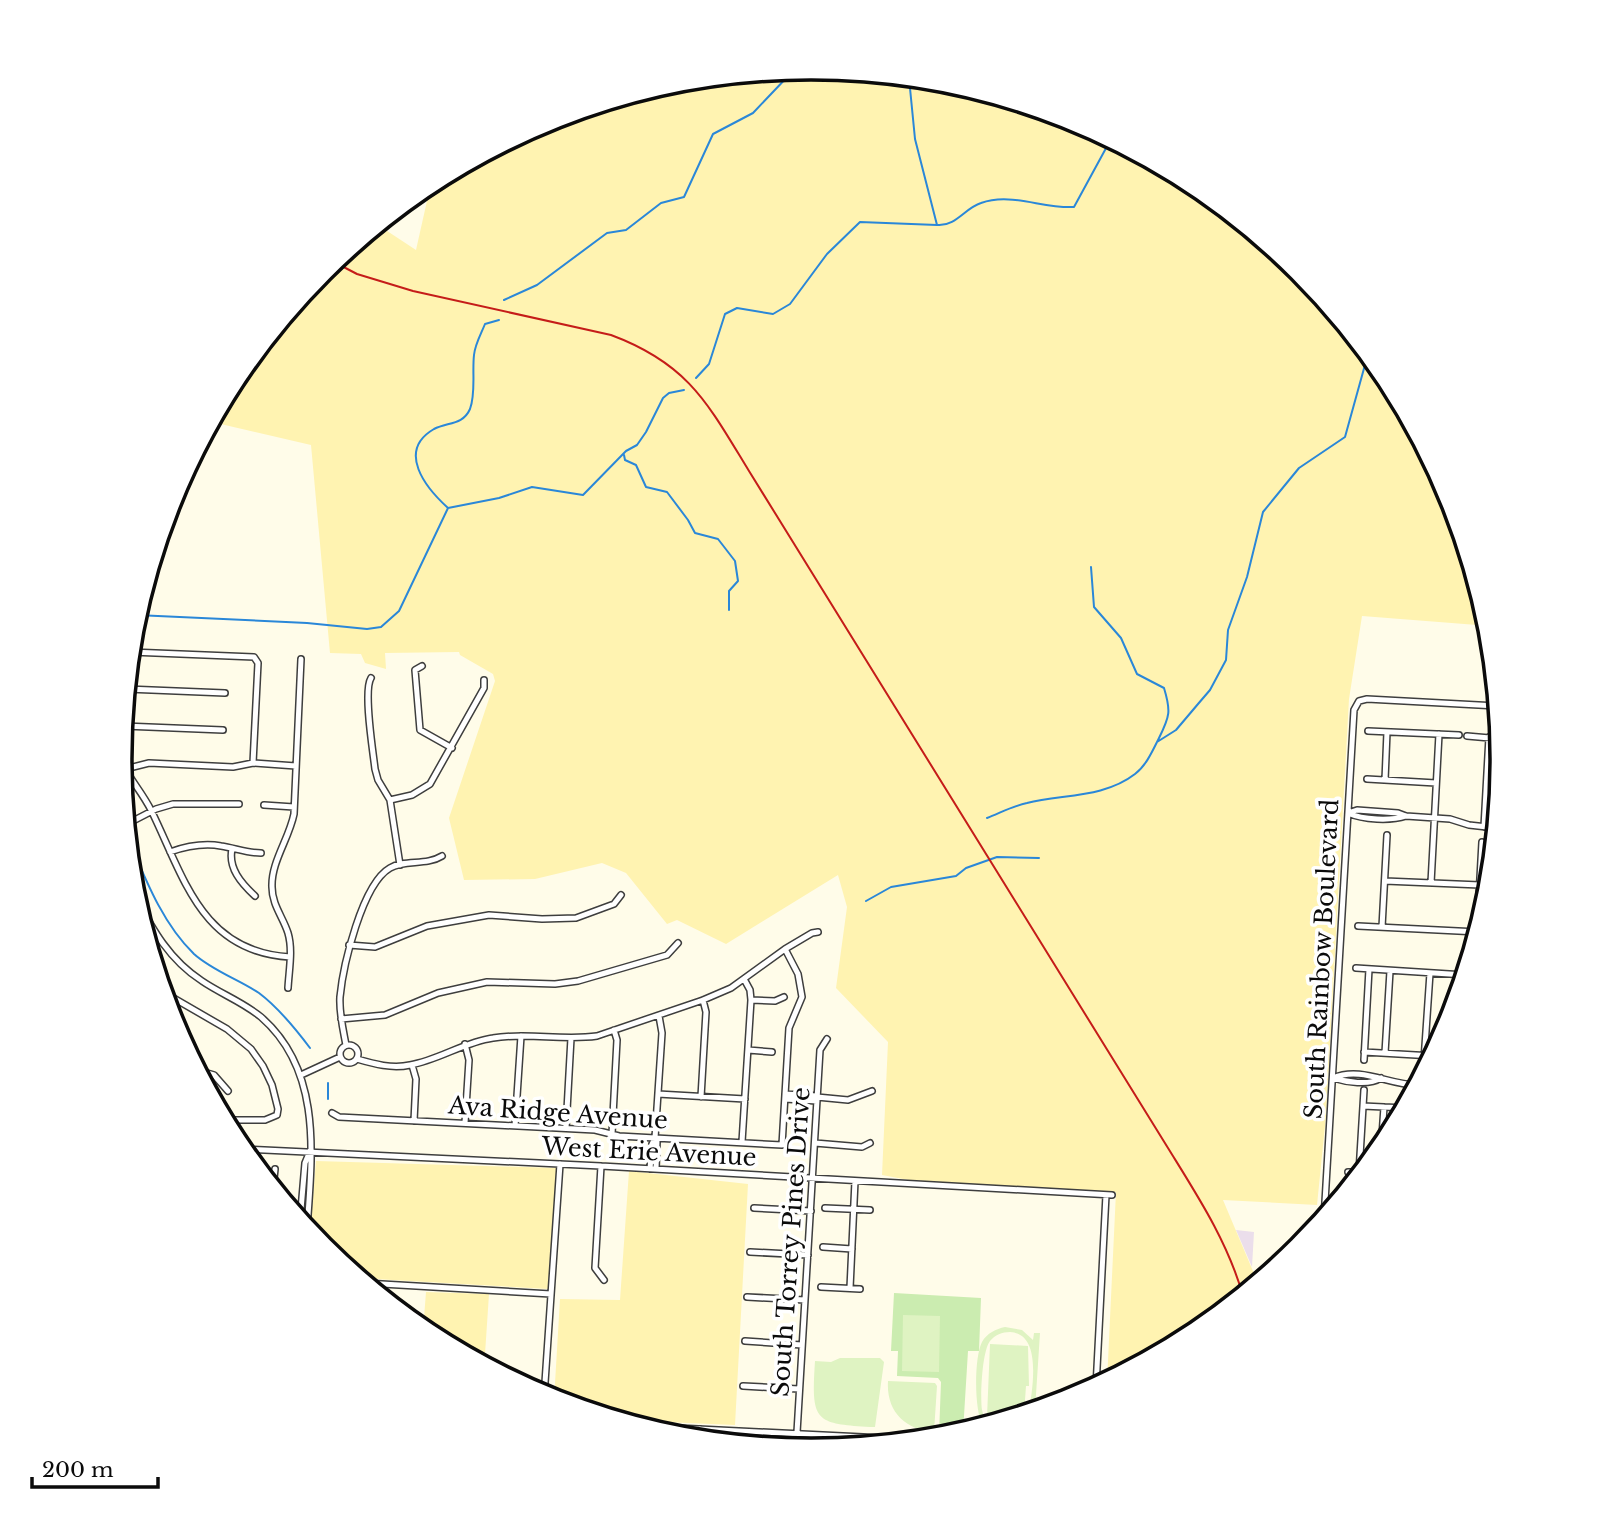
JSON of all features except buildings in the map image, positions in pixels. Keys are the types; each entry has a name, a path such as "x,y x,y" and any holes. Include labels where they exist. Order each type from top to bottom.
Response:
{"street":[{"path":"141,653 256,659 258,663 253,764"},
{"path":"288,988 288,931 276,909 271,883 290,832 294,807 301,659"},
{"path":"422,666 415,670 420,730 452,748"},
{"path":"370,678 367,684 375,769 390,800 400,865"},
{"path":"390,800 417,793 430,784 484,688 484,680"},
{"path":"136,689 225,693"},
{"name":"South Rainbow Boulevard","path":"1326,1202 1353,716 1359,701 1367,699 1488,706"},
{"path":"133,726 223,730"},
{"path":"1368,731 1460,736"},
{"path":"1385,780 1387,732"},
{"path":"1431,883 1439,734"},
{"path":"1348,813 1357,810 1398,813 1484,827 1489,737 1468,736"},
{"path":"132,767 149,763 233,767 253,764 296,765"},
{"path":"1367,779 1436,783"},
{"path":"133,780 152,811 192,897 215,927 253,951 290,957"},
{"path":"135,820 152,811 181,803 239,804"},
{"path":"264,805 294,807"},
{"path":"1382,927 1387,835"},
{"path":"1481,872 1482,842"},
{"path":"170,852 203,845 261,853"},
{"path":"232,849 230,857 234,870 245,887 255,896"},
{"path":"346,1045 340,999 349,945 367,898 390,868 420,864 442,856"},
{"path":"1385,881 1478,885"},
{"path":"349,945 375,947 427,926 489,915 566,920 614,904 621,895"},
{"path":"1358,926 1468,931"},
{"path":"346,1045 341,1049 341,1057 348,1063 357,1059 396,1067 412,1065 465,1044 494,1038 597,1036 702,1000 744,979 785,949 818,932"},
{"path":"156,936 183,968 245,1005 268,1024 288,1049 301,1075 311,1116 312,1163 308,1215"},
{"path":"341,1019 385,1016 438,993 477,984 555,984 578,981 667,955 678,943"},
{"path":"785,949 798,974 802,997 789,1028 785,1097 848,1100 872,1091"},
{"path":"1356,968 1455,974"},
{"path":"1364,1060 1370,969"},
{"path":"1385,1053 1390,971"},
{"path":"1425,1048 1430,973"},
{"path":"742,1142 751,1000 751,990 744,979"},
{"path":"751,1000 775,1001 784,997"},
{"path":"177,1000 233,1033 251,1049 263,1066 272,1085 278,1109 275,1117 265,1120 236,1120"},
{"path":"701,1097 706,1012 702,1000"},
{"path":"653,1169 652,1144 655,1138 662,1033 659,1016"},
{"path":"612,1134 617,1040 614,1030"},
{"path":"516,1126 521,1036"},
{"path":"566,1128 571,1038"},
{"name":"South Torrey Pines Drive","path":"797,1438 820,1050 827,1039"},
{"path":"465,1044 469,1060 465,1124"},
{"path":"346,1045 356,1048 357,1059"},
{"path":"748,1050 772,1052"},
{"path":"1364,1052 1422,1056"},
{"path":"301,1075 341,1057"},
{"path":"412,1065 416,1079 414,1121"},
{"path":"210,1074 228,1091"},
{"path":"1333,1078 1342,1074 1374,1075 1381,1079 1408,1083"},
{"path":"1361,1157 1364,1090"},
{"path":"658,1094 745,1099"},
{"name":"Ava Ridge Avenue","path":"332,1113 338,1117 566,1128 655,1138 782,1144 785,1097"},
{"path":"1363,1105 1395,1108"},
{"path":"1383,1126 1384,1107"},
{"path":"815,1143 862,1147 870,1143"},
{"name":"West Erie Avenue","path":"256,1149 1109,1195 1097,1375"},
{"path":"301,1207 305,1163 310,1151"},
{"path":"545,1384 560,1164"},
{"path":"601,1166 595,1268 604,1280"},
{"path":"274,1175 275,1169"},
{"path":"850,1289 855,1181"},
{"path":"754,1208 811,1211"},
{"path":"825,1208 870,1210"},
{"path":"823,1247 852,1249"},
{"path":"750,1252 808,1255"},
{"path":"381,1284 551,1294"},
{"path":"821,1287 860,1289"},
{"path":"747,1297 805,1300"},
{"path":"745,1341 802,1345"},
{"path":"743,1386 799,1389"},
{"path":"701,1429 838,1437"}],"shaded area":[{"path":"1236,1230 1254,1232 1252,1267"}],"green space":[{"path":"894,1293 981,1298 979,1351 968,1351 964,1420 939,1426 941,1382 938,1378 897,1376 898,1351 891,1351"},
{"path":"903,1315 940,1316 939,1372 902,1371"},
{"path":"1005,1327 1022,1330 1033,1340 1034,1333 1040,1333 1036,1400 1030,1402 1033,1364 1027,1342 1020,1335 1001,1333 987,1346 982,1374 981,1404 984,1416 980,1417 976,1371 979,1349 986,1336"},
{"path":"990,1344 1028,1346 1029,1386 1026,1386 1025,1404 987,1415"},
{"path":"840,1358 880,1358 884,1362 875,1427 828,1421 816,1408 815,1361 831,1362"},
{"path":"888,1381 935,1383 934,1427 921,1429 906,1423 894,1410 888,1392"}],"sand":[{"path":"812,80 900,86 987,104 1030,117 1071,132 1151,171 1225,221 1259,249 1292,279 1350,346 1400,420 1439,500 1467,584 1477,625 1362,616 1349,699 1326,1116 1317,1205 1223,1200 1254,1274 1225,1298 1151,1348 1108,1370 1116,1192 919,1182 882,1175 888,1042 836,988 847,907 838,875 726,944 677,920 667,924 626,873 602,863 535,879 464,880 449,818 495,681 493,674 459,652 385,653 386,669 365,663 361,654 330,653 311,445 221,424 273,346 331,279 364,249 386,231 416,250 427,200 472,171 511,151 593,117 636,104 723,86"},
{"path":"316,1161 557,1168 548,1289 375,1279 311,1218"},
{"path":"629,1171 748,1184 735,1425 666,1422 593,1402 555,1388 560,1299 620,1300"},
{"path":"426,1292 489,1294 485,1354 472,1348 424,1317"}],"waterway":[{"path":"504,300 537,285 607,233 626,230 661,203 684,197 713,134 753,113 783,81"},
{"path":"696,378 709,364 725,314 737,308 773,314 790,304 827,254 860,222 937,225 915,139 910,88"},
{"path":"938,225 950,223 975,205 992,200 1074,207 1106,148"},
{"path":"448,508 431,490 418,469 417,448 423,438 434,429 459,421 467,414 473,396 477,343 485,324 499,320"},
{"path":"1157,742 1176,730 1210,690 1226,660 1228,630 1247,577 1263,512 1299,468 1345,437 1365,366"},
{"path":"149,616 307,623 367,629 381,627 399,611 448,508 499,498 532,487 583,495 626,451 637,445 663,398 669,393 684,390"},
{"path":"624,455 625,460 636,465 646,487 667,492 695,533 718,539 735,561 738,581 729,591 729,610"},
{"path":"987,818 1022,804 1097,791 1123,782 1139,771 1146,762 1165,724 1168,702 1164,688 1137,674 1121,638 1094,607 1091,567"},
{"path":"866,901 891,887 956,876 966,868 997,857 1039,858"},
{"path":"142,872 164,914 194,954 259,993 286,1019 310,1048"},
{"path":"328,1083 328,1099"}],"railway":[{"path":"344,267 357,274 413,291 611,335 660,359 694,389 721,426 1190,1183 1211,1219 1240,1286"}]}
